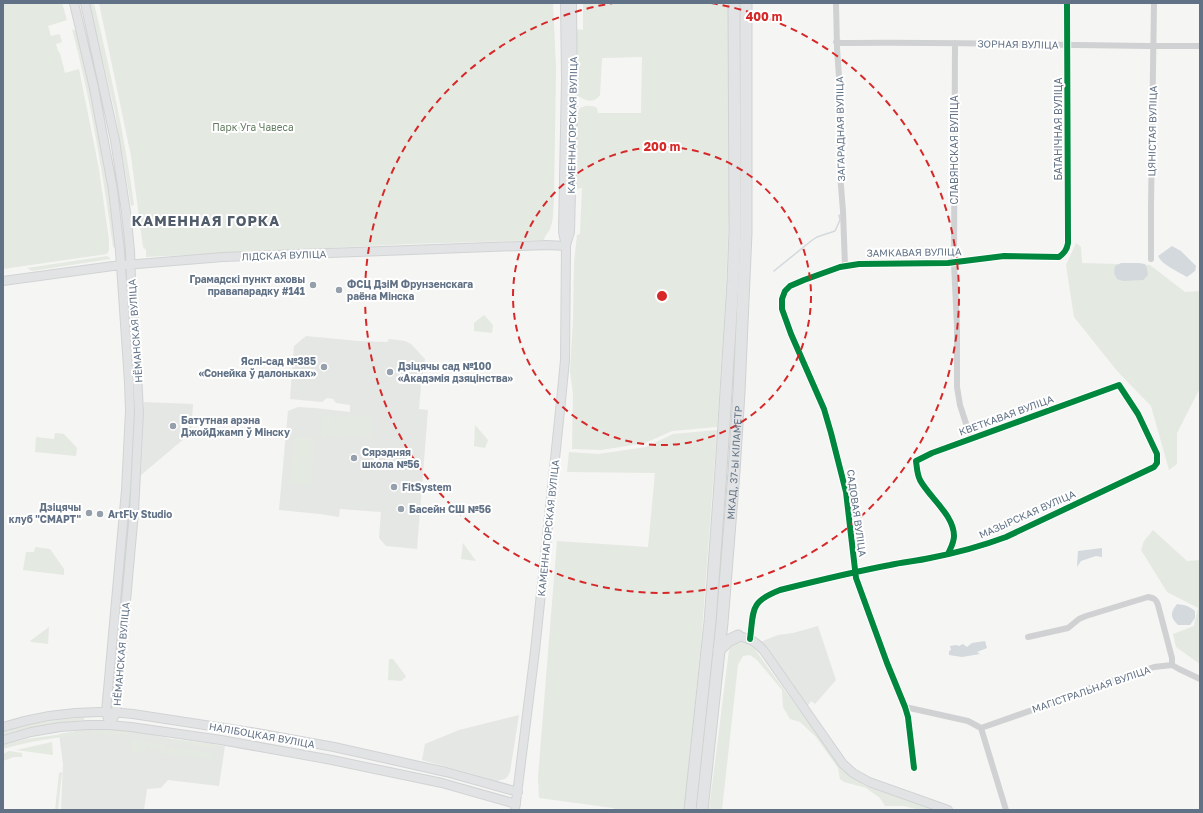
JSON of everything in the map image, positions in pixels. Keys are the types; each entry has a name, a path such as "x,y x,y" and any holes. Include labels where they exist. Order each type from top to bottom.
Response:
{"highway":[{"path":"734,3 741,113"},
{"path":"741,113 746,3"},
{"name":"МКАД, 37-Ы КІЛАМЕТР","path":"702,810 720,650 734,472 746,233 741,113"},
{"name":"МКАД, 37-Ы КІЛАМЕТР","path":"690,810 710,622 722,470 736,232 741,113"},
{"path":"722,623 728,632 738,636"},
{"path":"720,650 728,641 738,636"}],"main road":[{"name":"НЁМАНСКАЯ ВУЛІЦА","path":"74,3 94,88 113,190 121,265 129,382 134,512 116,712 110,725"},
{"name":"НЁМАНСКАЯ ВУЛІЦА","path":"85,3 115,140 126,212 131,264 139,412 132,453 120,560 106,712 110,725"},
{"name":"КАМЕННАГОРСКАЯ ВУЛІЦА","path":"516,807 535,651 562,401 565,360 566,246 563,232 566,79 565,3"},
{"name":"КАМЕННАГОРСКАЯ ВУЛІЦА","path":"566,246 570,232 572,3"},
{"name":"ЛІДСКАЯ ВУЛІЦА","path":"3,281 121,265 223,257 547,245 566,246"},
{"path":"738,636 750,639 764,651 843,764 853,773 869,782 948,810"},
{"name":"НАЛІБОЦКАЯ ВУЛІЦА","path":"3,727 58,714 116,712 257,733 334,747 440,770 518,792"},
{"name":"НАЛІБОЦКАЯ ВУЛІЦА","path":"3,740 31,732 60,727 110,725 220,740 332,760 435,782 516,807"}],"street":[{"name":"ЗАГАРАДНАЯ ВУЛІЦА","path":"836,3 836,42 841,106 839,161 845,266"},
{"name":"БАТАНІЧНАЯ ВУЛІЦА","path":"1061,255 1067,249 1068,243 1067,3"},
{"name":"ЦЯНІСТАЯ ВУЛІЦА","path":"1151,259 1154,3"},
{"name":"ЗОРНАЯ ВУЛІЦА","path":"836,42 1200,46"},
{"name":"СЛАВЯНСКАЯ ВУЛІЦА","path":"955,43 954,260 957,327 957,387 960,405 971,438"},
{"name":"ЗАМКАВАЯ ВУЛІЦА","path":"782,299 785,291 790,286 845,266 872,263 954,260 1004,256 1061,255"},
{"name":"САДОВАЯ ВУЛІЦА","path":"782,299 782,309 791,334 824,409 846,492 856,578 905,707 908,717 914,768"},
{"name":"КВЕТКАВАЯ ВУЛІЦА","path":"948,554 954,536 951,526 943,510 920,480 917,470 916,461 932,453 1120,385 1150,439 1157,454 1157,463"},
{"name":"МАЗЫРСКАЯ ВУЛІЦА","path":"750,639 754,608 758,602 769,594 855,572 948,554 984,545 1006,537 1154,467 1157,463"},
{"path":"1028,637 1068,628 1079,619 1086,616 1148,597 1153,598 1156,600 1158,605 1172,658 1172,665 1179,670 1200,679"},
{"name":"МАГІСТРАЛЬНАЯ ВУЛІЦА","path":"981,728 1078,694 1092,687 1154,667 1172,665"},
{"path":"905,707 968,721 981,728 1006,810"}],"shaded area":[{"path":"1172,246 1181,251 1196,266 1195,271 1187,277 1167,265 1158,256"},
{"path":"1121,263 1145,264 1148,275 1143,280 1123,281 1117,279 1114,273 1115,266"},
{"name":"Сярэдняя школа №56","path":"306,336 358,341 387,342 389,339 405,341 411,344 425,359 419,409 428,410 417,549 386,546 379,538 381,512 340,509 339,517 279,510 288,411 298,407 350,412 350,405 336,403 333,399 327,398 322,402 290,399 294,346"},
{"path":"144,402 193,404 191,433 141,475"},
{"path":"1102,548 1102,557 1096,556 1081,561 1077,567 1078,551"},
{"path":"1177,604 1187,606 1195,611 1195,618 1190,625 1178,625 1173,620 1172,612"},
{"path":"818,626 836,680 815,704 811,701 807,707 793,684 760,642 778,635 793,633"},
{"path":"985,641 987,648 977,652 980,654 962,657 949,655 949,651 951,650 950,646 959,646 963,644 967,647 972,643"},
{"path":"519,715 510,772 505,779 497,781 422,760 425,744 459,730"},
{"path":"88,729 131,730 172,739 225,746 219,786 168,780 161,788 147,789 144,810 61,810 63,764 59,734"}],"green space":[{"path":"3,3 62,3 67,20 48,26 51,36 60,35 62,42 56,44 65,73 79,69 99,169 109,240 109,250 107,254 3,269"},
{"path":"89,3 94,3 117,104 134,205 131,206 115,112"},
{"name":"Парк Уга Чавеса","path":"99,3 553,3 556,68 554,199 553,218 550,229 544,240 409,244 146,257 146,250 143,247 131,156"},
{"path":"583,3 728,3 730,121 729,210 726,286 717,427 672,431 645,443 601,450 572,449 573,394 570,371 574,263 577,235 580,234 582,188 576,189 574,172 577,111 581,108 589,106 597,108 598,113 641,113 642,57 602,58 600,95 598,98 589,101 577,95 575,29 583,30"},
{"path":"72,29 77,32 95,111 108,181 117,249 113,247 96,138"},
{"path":"1076,243 1081,247 1082,263 1150,265 1185,292 1200,291 1200,388 1177,433 1177,464 1169,470 1151,406 1118,372 1074,317 1066,265"},
{"path":"107,256 110,259 32,271 27,268"},
{"path":"484,315 493,325 492,333 474,331 474,323"},
{"path":"322,415 334,416 333,437 321,436"},
{"path":"335,416 372,417 371,438 346,436 346,438 334,437"},
{"path":"475,425 488,440 485,448 474,446"},
{"path":"717,430 701,644 684,810 617,810 613,808 539,798 538,777 557,541 648,547 655,473 567,472 569,452 598,454 646,447 673,434"},
{"path":"55,433 64,434 77,448 76,456 35,452 36,437 54,439"},
{"path":"294,437 315,438 311,485 290,483"},
{"path":"1153,530 1187,561 1200,560 1200,664 1176,647 1173,634 1194,626 1198,608 1167,592 1141,550 1144,541"},
{"path":"463,543 476,561 461,559"},
{"path":"35,547 50,549 64,569 64,575 23,570 26,552 34,552"},
{"path":"49,627 48,644 30,641"},
{"path":"740,641 753,647 840,766 865,786 935,810 921,810 903,806 885,806 880,798 866,788 844,782 840,779 838,768 816,737 800,722 790,719 783,707 782,690 757,660 750,655 743,656 738,665 722,810 709,810 729,650 734,643"},
{"path":"389,659 393,659 405,675 406,677 401,681 388,680"},
{"path":"84,717 84,720 33,727 3,735 3,732 23,726"},
{"path":"91,730 128,731 127,735 123,735 92,734"},
{"path":"85,731 86,734 65,736 3,749 3,745 27,739"},
{"path":"171,739 213,744 217,746 217,748 173,743"},
{"path":"134,740 167,745 166,754 160,754 161,750 146,748 146,753 132,751 131,742"},
{"path":"52,742 53,755 16,750"},
{"path":"170,746 213,753 214,756 211,759 169,755"},
{"path":"9,751 22,753 22,757 14,757 3,761 3,754"},
{"path":"62,772 58,810 55,810 59,773"}],"waterway":[{"path":"774,271 817,237 835,231 840,220 839,215"}],"cycle path":[{"path":"914,768 908,717 905,707 887,663 856,578 846,492 831,433 824,409 791,334 782,309 782,299 785,291 790,286 840,267 859,264 948,263 1004,256 1059,257 1064,253 1068,243 1067,3"},
{"path":"750,639 755,608 758,603 770,594 780,590 821,580 949,554 988,543 1006,537 1154,467 1157,463 1157,454 1138,414 1119,385 932,453 916,461 920,480 946,514 953,528 954,539 948,554"}],"place":[{"name":"Грамадскі пункт аховы правапарадку #141","path":"313,285"},
{"name":"ФСЦ ДзіМ Фрунзенскага раёна Мінска","path":"339,290"},
{"name":"Яслі-сад №385 «Сонейка ў далоньках»","path":"324,367"},
{"name":"Дзіцячы сад №100 «Акадэмія дзяцінства»","path":"390,372"},
{"name":"Батутная арэна ДжойДжамп ў Мінску","path":"173,426"},
{"name":"Сярэдняя школа №56","path":"354,458"},
{"name":"FitSystem","path":"394,487"},
{"name":"Басейн СШ №56","path":"401,509"},
{"name":"Дзіцячы клуб \"СМАРТ\"","path":"89,513"},
{"name":"ArtFly Studio","path":"100,514"}],"district":[{"name":"КАМЕННАЯ ГОРКА","path":"206,220"}]}
